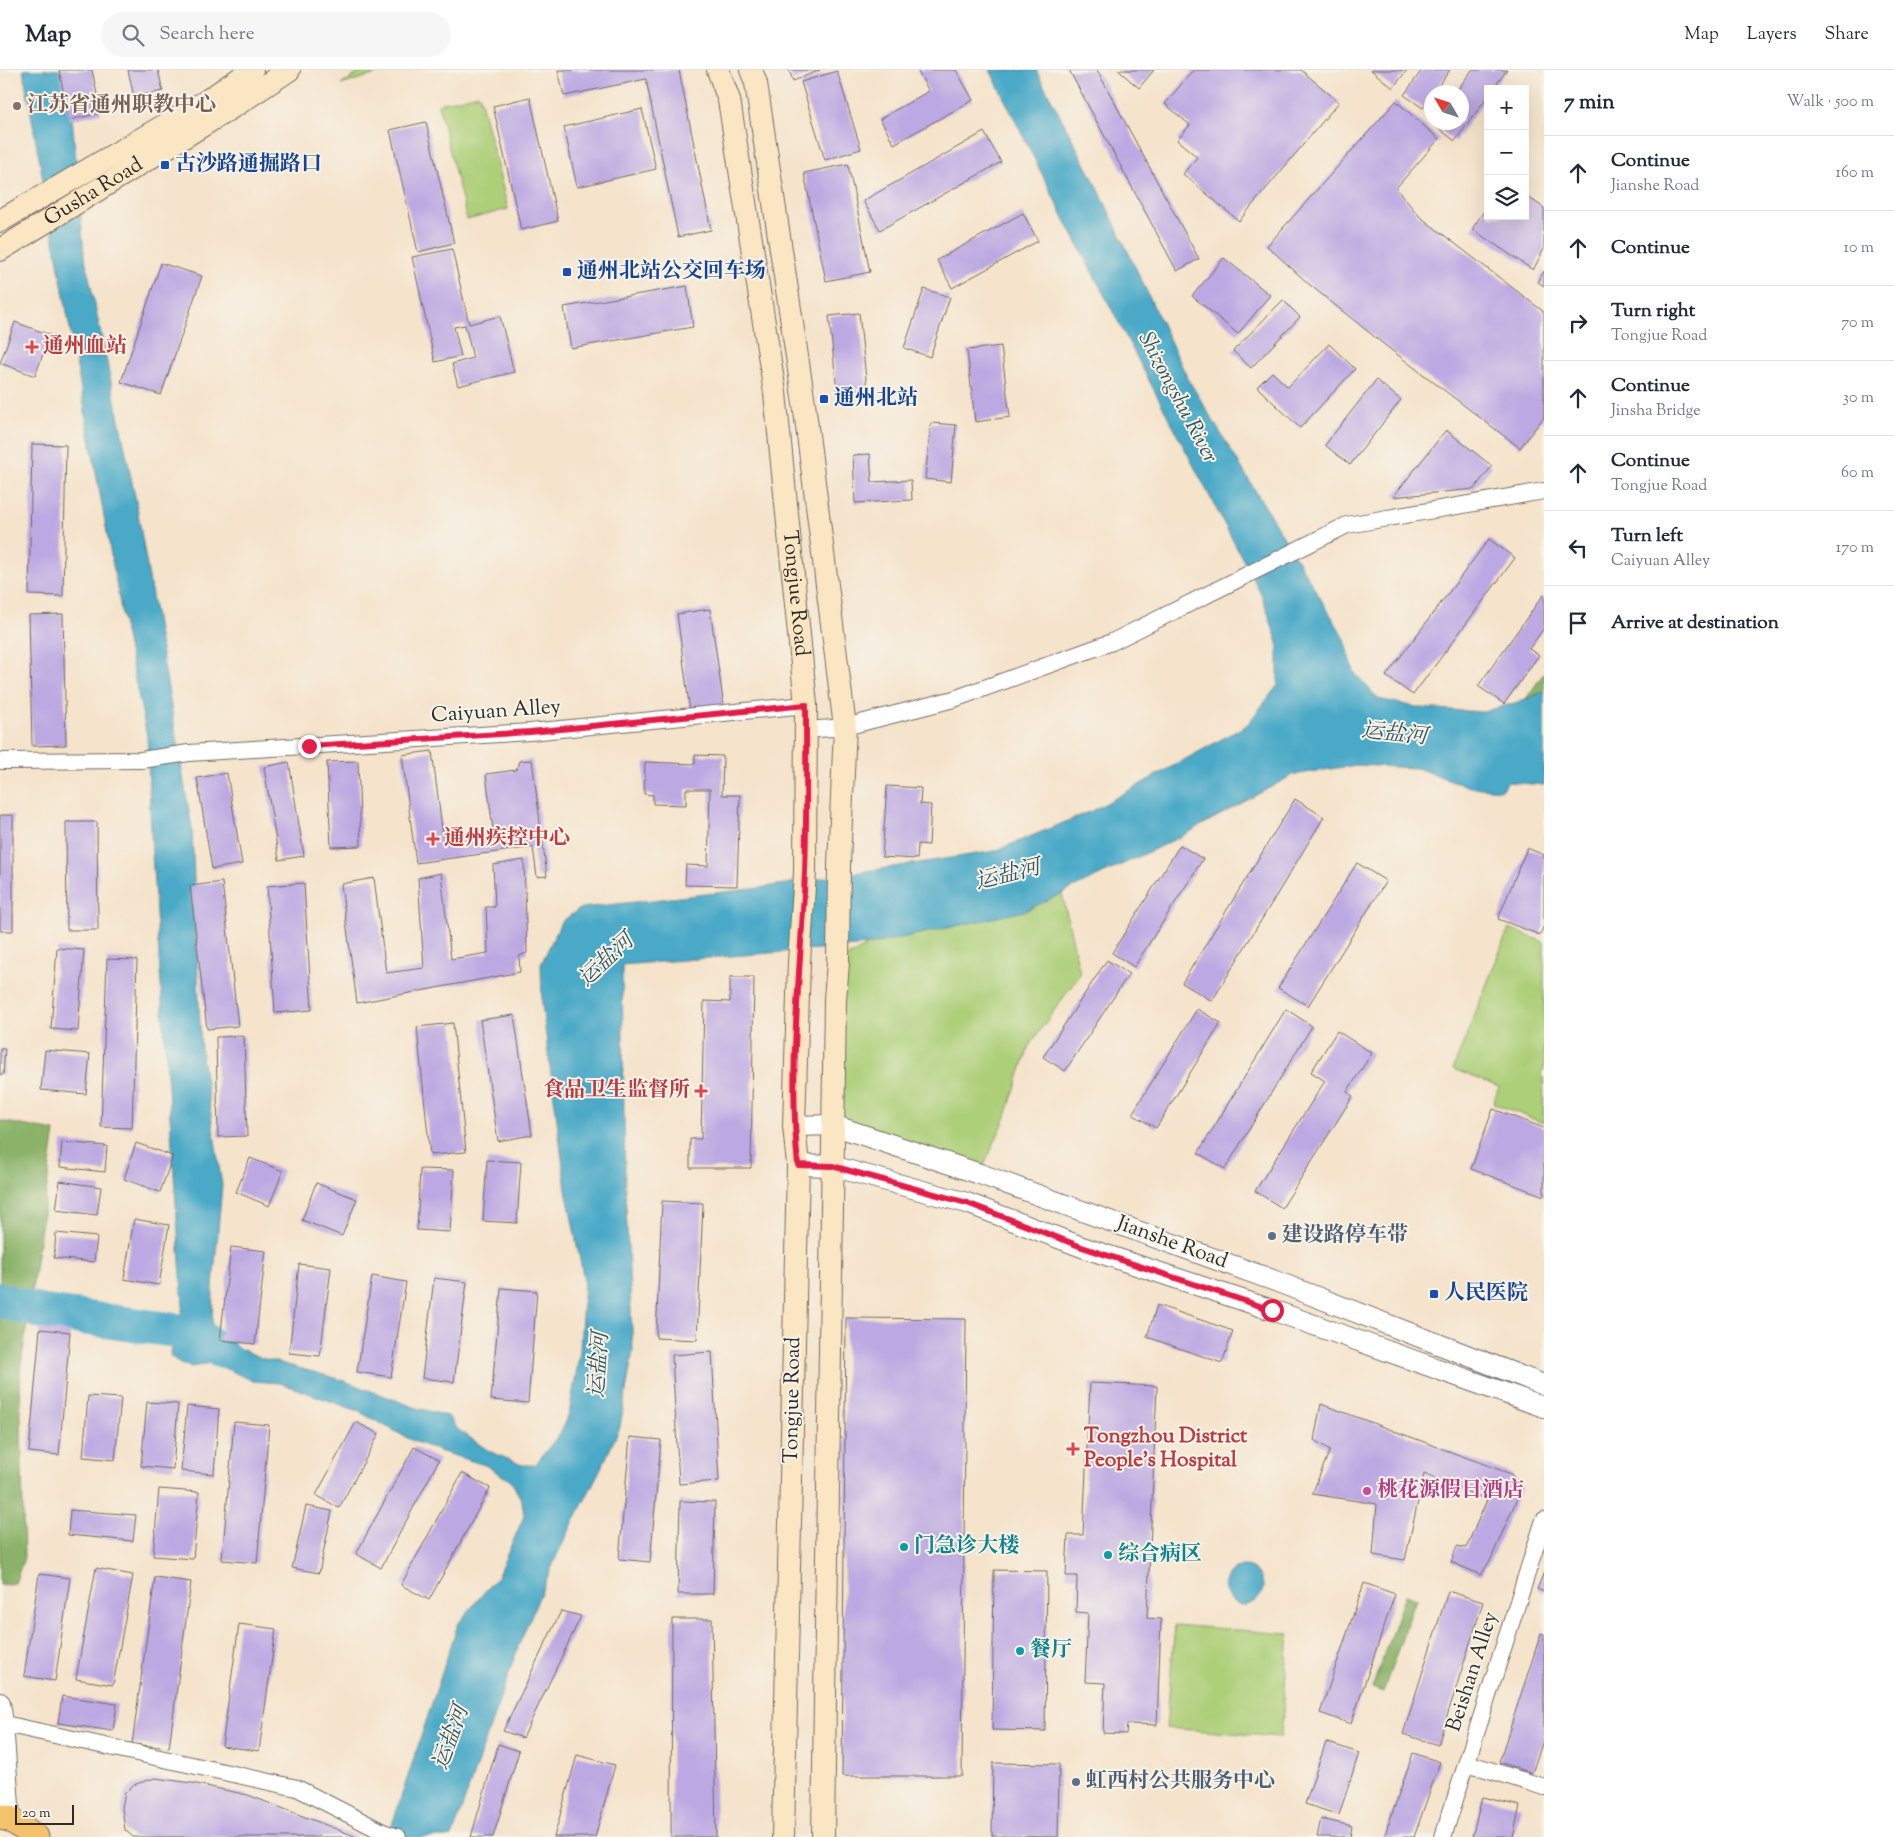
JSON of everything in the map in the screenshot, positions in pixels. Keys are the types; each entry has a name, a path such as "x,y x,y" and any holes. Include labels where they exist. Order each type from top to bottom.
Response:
{"main road":[{"name":"Gusha Road","path":"0,221 208,100 252,70"},
{"name":"Gusha Road","path":"0,250 236,105 289,70"},
{"name":"Tongjue Road","path":"718,70 729,100 775,393 806,705 805,872 799,962 794,1126 798,1165 783,1837"},
{"name":"Tongjue Road","path":"751,70 756,83 804,404 845,727 839,865 838,963 835,999 823,1837"},
{"path":"6,1824 36,1837"}],"street":[{"path":"806,730 845,727 954,699 1112,642 1347,524 1544,491"},
{"name":"Caiyuan Alley","path":"0,761 141,760 189,753 530,732 806,705"},
{"name":"Jianshe Road","path":"794,1126 833,1125 980,1174 1278,1282 1544,1385"},
{"name":"Jianshe Road","path":"798,1165 832,1166 967,1203 1082,1247 1272,1310 1544,1407"},
{"name":"Beishan Alley","path":"1443,1837 1544,1520"},
{"path":"0,1703 6,1824"},
{"path":"2,1723 297,1788 390,1834"},
{"path":"1467,1763 1544,1786"}],"green space":[{"path":"363,70 388,70 341,85"},
{"path":"479,94 508,209 467,220 438,104"},
{"path":"1544,673 1544,691 1525,700"},
{"path":"1062,893 1080,974 1029,1046 1005,1119 980,1174 833,1125 838,963 868,945 1024,911"},
{"path":"1509,928 1544,942 1543,1123 1493,1103 1499,1087 1453,1069"},
{"path":"0,1121 55,1131 20,1372 24,1558 15,1583 0,1585"},
{"path":"1405,1595 1416,1599 1383,1692 1372,1688"},
{"path":"1175,1625 1289,1634 1281,1737 1166,1728"}],"water":[{"path":"23,70 68,70 84,253 135,496 192,829 201,1050 222,1185 213,1287 212,1337 262,1358 339,1379 417,1408 448,1416 456,1428 489,1451 522,1465 535,1465 561,1432 569,1414 580,1351 584,1280 566,1190 542,1005 541,964 561,922 581,908 759,888 995,851 1092,811 1247,725 1278,685 1278,643 1262,596 1067,224 990,70 1036,70 1097,186 1188,379 1345,639 1354,672 1378,699 1421,708 1483,712 1525,700 1544,691 1544,785 1508,782 1501,790 1470,787 1417,768 1356,765 1293,775 1182,836 1025,911 868,945 622,965 625,1187 633,1351 620,1427 557,1555 518,1647 452,1837 388,1837 458,1624 498,1575 524,1516 522,1501 511,1481 485,1465 411,1440 358,1411 280,1383 253,1381 211,1362 194,1367 185,1365 170,1356 183,1306 152,855 147,736 125,632"},
{"path":"1244,1567 1257,1573 1263,1586 1257,1599 1244,1605 1231,1599 1225,1586 1231,1573"}],"building":[{"path":"59,70 92,70 101,113 69,120"},
{"path":"128,70 158,70 163,91 134,97"},
{"path":"558,70 679,70 711,230 678,237 646,79 564,96"},
{"path":"789,70 820,70 793,81"},
{"path":"917,70 956,70 973,100 894,144 880,119 929,91"},
{"path":"1069,70 1097,70 1199,259 1177,271"},
{"path":"1118,70 1154,70 1139,88"},
{"path":"1193,70 1301,70 1339,102 1239,221 1183,174 1197,157 1177,140 1190,125 1165,104"},
{"path":"1371,70 1407,70 1393,88"},
{"path":"1422,70 1450,70 1439,85 1424,85 1423,108 1404,95"},
{"path":"1472,70 1507,70 1496,85 1484,85 1484,101 1469,122 1469,85 1461,85"},
{"path":"837,71 861,149 825,160 801,82"},
{"path":"530,97 558,221 521,230 493,106"},
{"path":"1396,101 1424,126 1424,130 1429,130 1439,139 1396,188 1419,216 1544,312 1544,417 1520,448 1386,346 1310,285 1267,246"},
{"path":"642,109 656,169 577,187 564,127"},
{"path":"426,122 454,243 418,252 390,130"},
{"path":"1441,130 1463,130 1455,141"},
{"path":"984,132 1001,162 880,230 863,201"},
{"path":"848,164 870,272 826,281 804,173"},
{"path":"1529,198 1544,208 1544,249 1533,270 1472,229 1484,211 1484,220 1529,220"},
{"path":"1023,213 1038,241 952,288 937,260"},
{"path":"452,249 469,324 500,316 514,372 458,386 452,364 473,358 465,325 454,327 461,356 435,362 412,257"},
{"path":"1224,258 1270,295 1238,334 1192,296"},
{"path":"161,263 202,276 161,395 121,382"},
{"path":"1544,271 1544,286 1538,282"},
{"path":"687,286 693,327 571,348 564,307"},
{"path":"924,289 950,297 930,357 904,348"},
{"path":"1283,300 1300,317 1251,368 1233,351"},
{"path":"859,313 867,388 837,391 829,316"},
{"path":"15,322 50,335 35,376 0,363"},
{"path":"1329,344 1355,369 1300,428 1257,387 1272,372 1288,387"},
{"path":"1001,346 1010,417 975,422 967,350"},
{"path":"1376,380 1401,400 1350,465 1325,445"},
{"path":"931,423 956,425 951,482 925,479"},
{"path":"1446,430 1492,466 1474,489 1393,497"},
{"path":"32,444 66,445 63,596 29,595"},
{"path":"870,454 872,482 911,480 912,500 855,503 853,455"},
{"path":"1489,539 1515,558 1413,695 1386,676"},
{"path":"1544,594 1544,628 1529,649 1539,655 1504,704 1478,686"},
{"path":"710,609 724,707 690,712 677,614"},
{"path":"63,614 66,745 32,746 29,615"},
{"path":"432,751 443,836 493,830 486,774 516,770 519,761 532,760 547,876 537,877 533,847 416,863 402,755"},
{"path":"695,755 723,756 722,795 740,795 737,886 685,885 686,865 708,866 710,789 686,789 686,805 653,804 653,795 644,794 645,762 695,764"},
{"path":"358,761 361,846 331,847 327,762"},
{"path":"289,762 304,856 279,860 264,767"},
{"path":"227,773 242,864 212,869 197,778"},
{"path":"887,786 921,788 920,804 931,805 929,845 918,844 917,859 882,857"},
{"path":"1295,799 1324,817 1212,1001 1182,983"},
{"path":"0,815 13,815 13,931 0,931"},
{"path":"66,822 97,822 98,930 67,930"},
{"path":"1180,845 1203,859 1134,967 1112,953"},
{"path":"1527,848 1544,855 1544,925 1540,935 1498,919"},
{"path":"524,860 527,953 519,956 520,972 357,1003 341,884 374,878 386,973 424,968 418,878 441,873 451,959 488,953 486,907 495,907 493,865"},
{"path":"1357,863 1386,881 1308,1006 1278,988"},
{"path":"222,882 238,1026 207,1029 190,886"},
{"path":"304,883 312,1010 275,1013 267,886"},
{"path":"57,948 84,950 78,1031 51,1029"},
{"path":"107,959 137,960 132,1128 101,1127"},
{"path":"1107,960 1129,974 1065,1071 1043,1057"},
{"path":"730,977 754,977 751,1168 690,1168 690,1139 701,1139 704,1001 730,1002"},
{"path":"1197,1009 1221,1023 1156,1128 1132,1114"},
{"path":"1286,1009 1312,1026 1225,1169 1198,1153"},
{"path":"514,1015 532,1135 498,1141 480,1020"},
{"path":"453,1023 466,1152 430,1155 417,1027"},
{"path":"1337,1031 1372,1053 1347,1092 1353,1096 1282,1208 1255,1191 1325,1081 1311,1072"},
{"path":"244,1036 247,1136 218,1137 216,1037"},
{"path":"0,1049 5,1049 3,1075 0,1075"},
{"path":"45,1050 90,1054 86,1094 41,1090"},
{"path":"1493,1109 1544,1128 1544,1196 1471,1169"},
{"path":"62,1142 107,1146 105,1172 60,1167"},
{"path":"136,1143 173,1156 160,1192 124,1179"},
{"path":"250,1158 283,1171 269,1206 236,1192"},
{"path":"487,1160 521,1162 517,1223 483,1221"},
{"path":"420,1169 454,1170 450,1232 417,1230"},
{"path":"60,1181 101,1187 97,1215 56,1210"},
{"path":"316,1183 357,1199 342,1236 302,1220"},
{"path":"662,1201 703,1203 697,1340 656,1338"},
{"path":"134,1219 169,1225 159,1285 124,1279"},
{"path":"56,1233 97,1237 94,1262 54,1258"},
{"path":"231,1247 266,1251 255,1344 220,1340"},
{"path":"299,1264 331,1268 320,1356 289,1353"},
{"path":"372,1276 406,1282 391,1377 357,1372"},
{"path":"434,1278 467,1282 454,1382 422,1378"},
{"path":"501,1288 537,1291 528,1403 491,1400"},
{"path":"1157,1305 1233,1331 1222,1363 1147,1337"},
{"name":"门急诊大楼","path":"846,1318 966,1319 962,1776 842,1776"},
{"path":"40,1329 70,1332 59,1455 29,1452"},
{"path":"712,1352 719,1481 679,1484 672,1355"},
{"name":"综合病区","path":"1090,1383 1157,1386 1147,1618 1161,1619 1157,1725 1127,1724 1126,1734 1103,1733 1105,1683 1085,1682 1088,1613 1076,1612 1077,1576 1066,1576 1068,1535 1083,1535"},
{"path":"88,1396 121,1398 115,1460 83,1457"},
{"path":"147,1402 178,1404 173,1469 141,1466"},
{"name":"桃花源假日酒店","path":"1321,1404 1511,1474 1522,1487 1491,1559 1481,1575 1451,1562 1457,1546 1466,1548 1487,1500 1424,1474 1405,1560 1373,1555 1377,1504 1312,1494 1330,1450 1314,1440"},
{"path":"187,1406 219,1409 214,1474 181,1471"},
{"path":"234,1422 269,1425 257,1563 222,1560"},
{"path":"356,1422 379,1434 339,1508 316,1495"},
{"path":"630,1437 661,1440 650,1562 619,1559"},
{"path":"414,1447 439,1460 381,1568 356,1554"},
{"path":"462,1473 490,1488 429,1600 401,1585"},
{"path":"159,1489 199,1492 193,1559 153,1556"},
{"path":"680,1501 715,1502 713,1594 678,1594"},
{"path":"306,1506 332,1511 319,1573 292,1568"},
{"path":"70,1510 136,1515 133,1541 68,1535"},
{"path":"96,1568 133,1575 113,1685 76,1679"},
{"name":"餐厅","path":"994,1570 1047,1571 1045,1731 992,1730"},
{"path":"1544,1572 1544,1592 1537,1589"},
{"path":"39,1574 70,1578 55,1681 24,1676"},
{"path":"155,1577 191,1582 169,1748 132,1744"},
{"path":"1364,1583 1395,1594 1351,1724 1320,1713"},
{"path":"1448,1591 1483,1602 1438,1745 1403,1734"},
{"path":"561,1611 581,1616 523,1738 503,1731"},
{"path":"672,1619 712,1619 716,1837 671,1837"},
{"path":"239,1624 276,1629 259,1751 222,1746"},
{"path":"1541,1633 1544,1634 1544,1738 1532,1773 1499,1762"},
{"path":"62,1696 117,1704 113,1731 58,1723"},
{"path":"1326,1742 1359,1753 1339,1815 1305,1804"},
{"path":"498,1744 519,1751 493,1837 471,1837"},
{"path":"1413,1753 1440,1762 1414,1837 1384,1837"},
{"path":"577,1755 615,1765 595,1837 554,1837"},
{"path":"993,1763 1059,1764 1058,1837 992,1836"},
{"path":"155,1778 192,1783 248,1795 357,1837 133,1837 125,1830 122,1808 125,1793 133,1785"},
{"path":"1482,1797 1520,1806 1513,1837 1472,1837"},
{"path":"1321,1819 1352,1826 1350,1837 1317,1837"}],"waterway":[{"path":"0,1300 42,1312 194,1333 219,1350"}],"place":[{"name":"江苏省通州职教中心","path":"17,106"},
{"name":"古沙路通掘路口","path":"165,165"},
{"name":"通州北站公交回车场","path":"567,272"},
{"name":"通州血站","path":"32,347"},
{"name":"通州北站","path":"824,399"},
{"name":"通州疾控中心","path":"433,839"},
{"name":"食品卫生监督所","path":"701,1091"},
{"name":"建设路停车带","path":"1272,1236"},
{"name":"人民医院","path":"1434,1294"},
{"name":"Tongzhou District People's Hospital","path":"1073,1449"},
{"name":"桃花源假日酒店","path":"1367,1491"},
{"name":"门急诊大楼","path":"904,1547"},
{"name":"综合病区","path":"1108,1555"},
{"name":"餐厅","path":"1020,1651"},
{"name":"虹西村公共服务中心","path":"1076,1782"}],"route":[{"path":"309,746 530,732 806,705 805,872 799,962 794,1126 798,1165 832,1166 967,1203 1082,1247 1272,1310"}],"water label":[{"name":"Shizongshu River","path":"1177,398"},
{"name":"运盐河","path":"1394,735"},
{"name":"运盐河","path":"1008,876"},
{"name":"运盐河","path":"607,961"},
{"name":"运盐河","path":"600,1365"},
{"name":"运盐河","path":"452,1738"}]}
